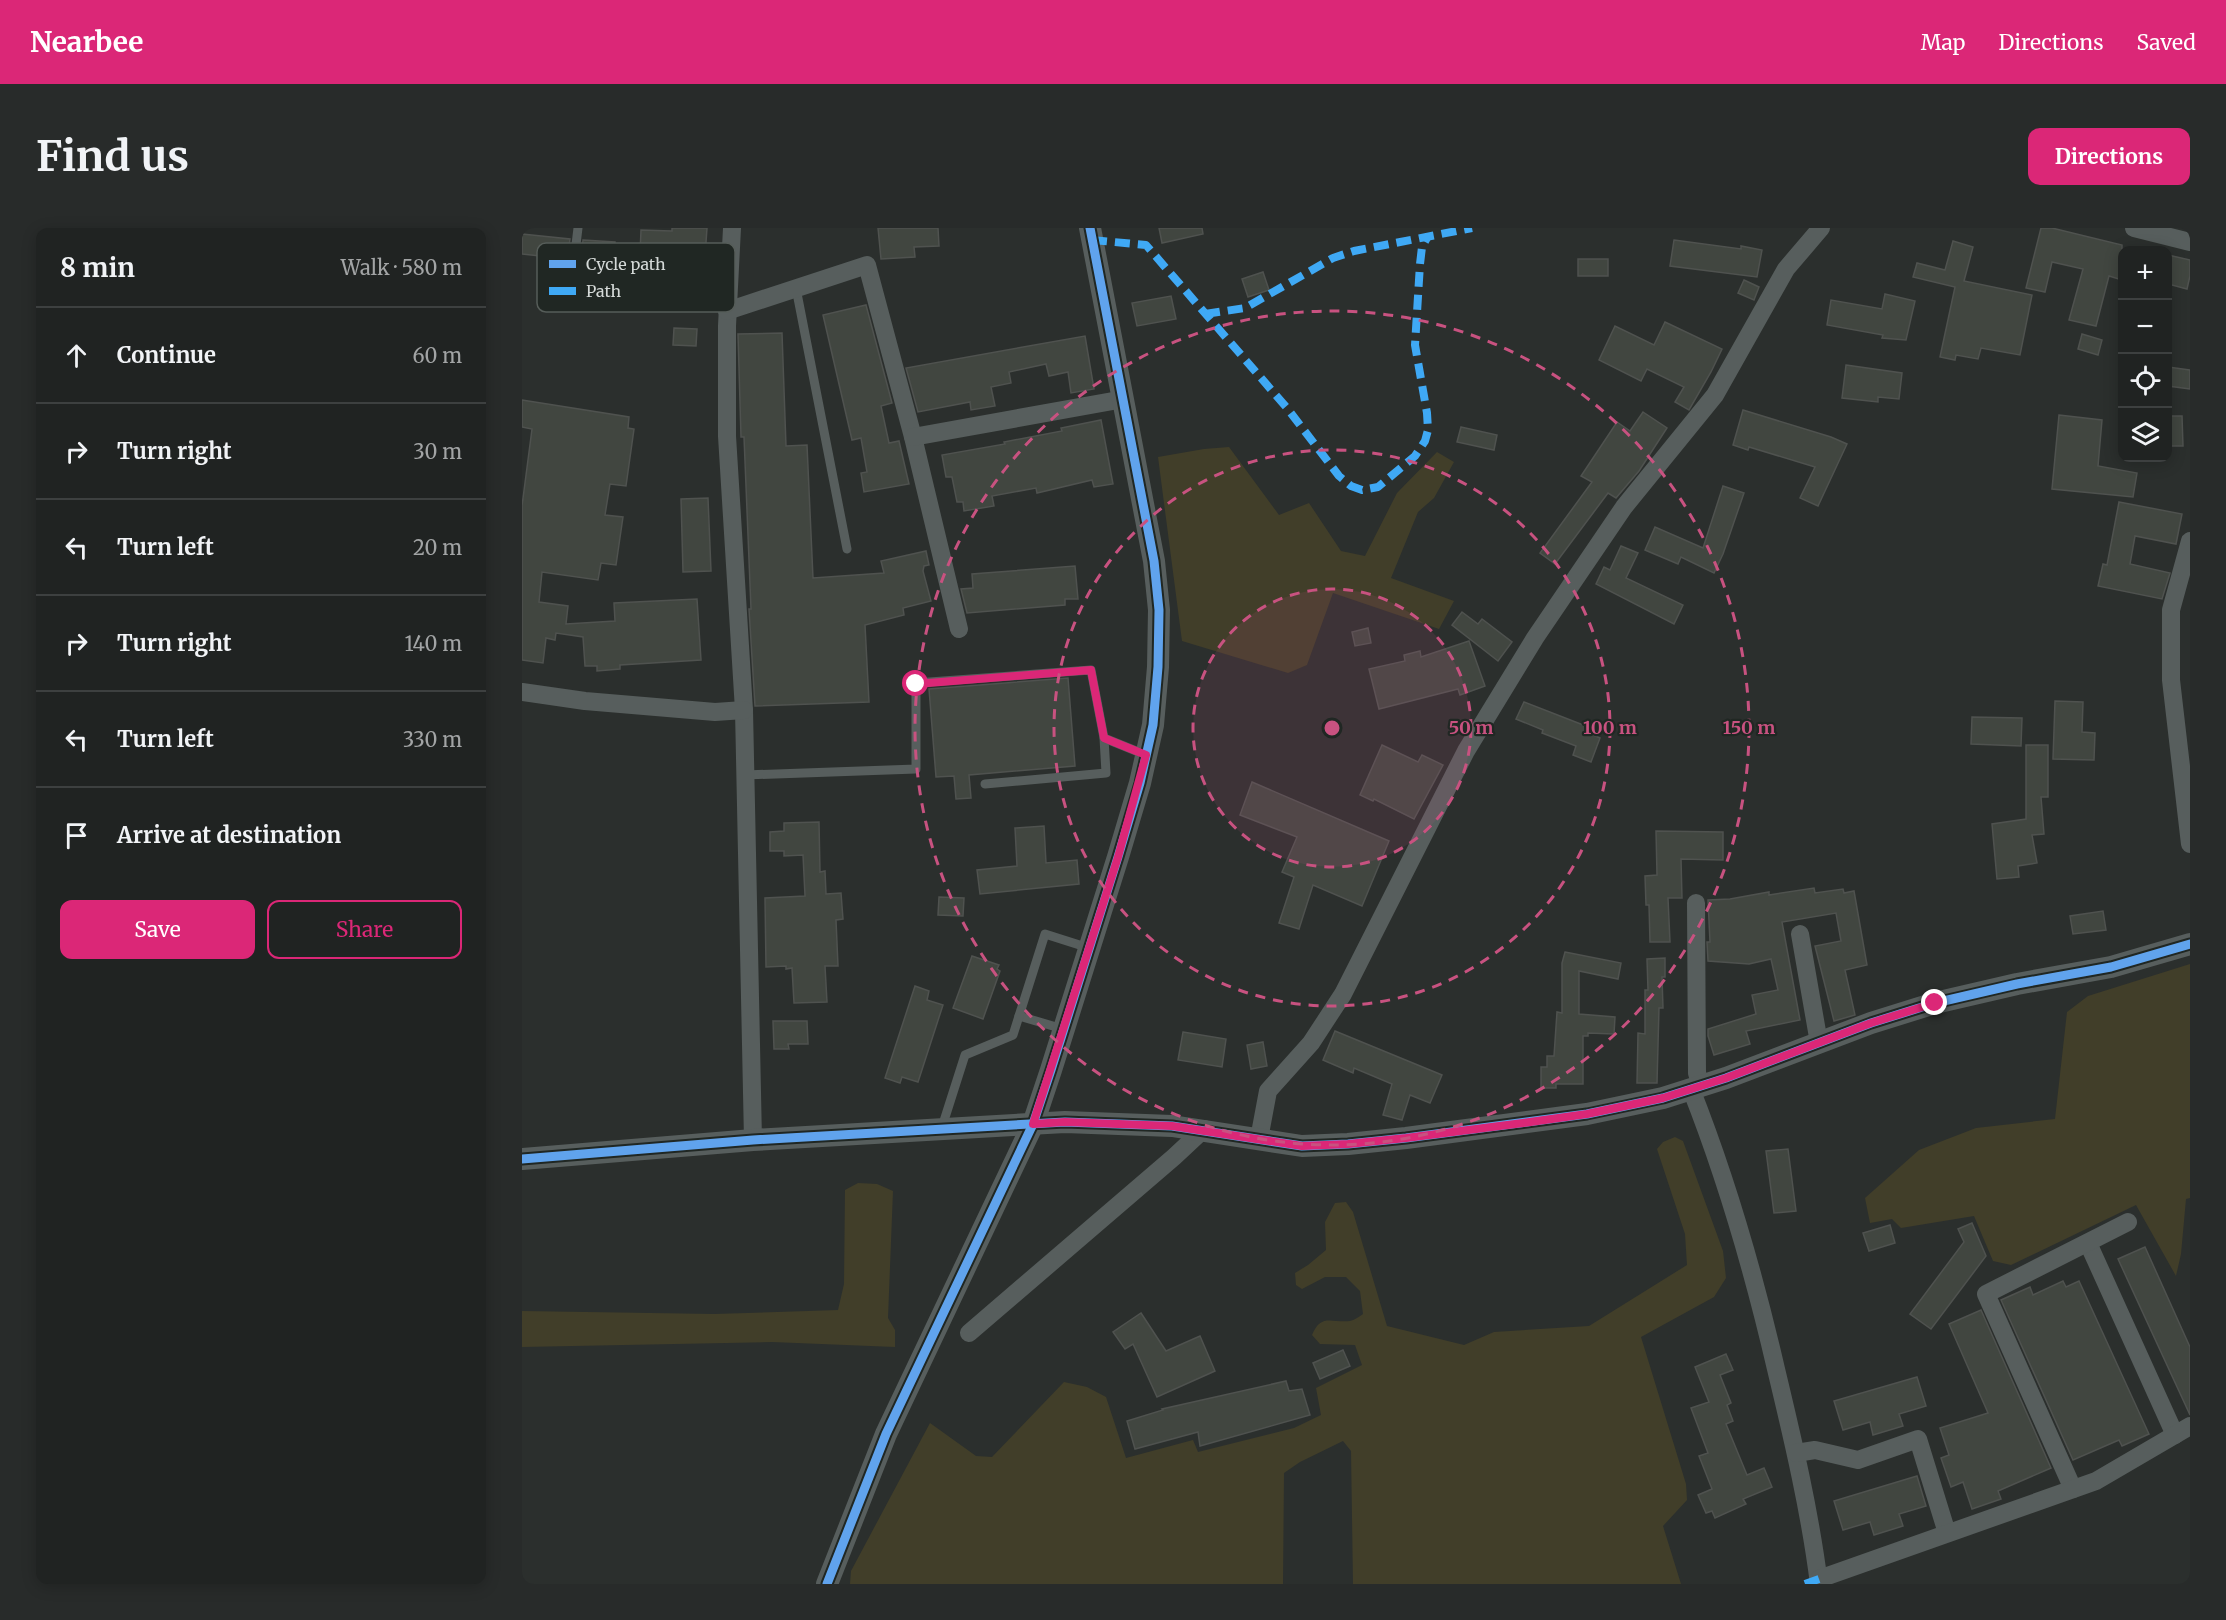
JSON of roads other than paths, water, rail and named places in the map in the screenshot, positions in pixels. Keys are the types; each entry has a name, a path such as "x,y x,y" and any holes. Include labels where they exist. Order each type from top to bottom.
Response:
{"street":[{"path":"731,243 732,228"},
{"path":"827,1584 886,1434 1033,1124 1118,857 1152,726 1158,667 1159,610 1154,561 1090,228"},
{"path":"2134,228 2190,242"},
{"path":"1259,1139 1268,1091 1311,1043 1343,994 1472,740 1535,638 1624,507 1715,395 1786,269 1815,230"},
{"path":"735,309 867,265 913,437 959,629"},
{"path":"728,312 728,436 744,710 753,1140"},
{"path":"913,437 1124,399"},
{"path":"2190,541 2171,610 2170,680 2190,844"},
{"path":"522,692 585,701 715,712 744,710"},
{"path":"1696,903 1696,1088 1745,1245 1796,1453 1819,1581 2096,1481 2183,1430 2088,1242"},
{"path":"1800,934 1819,1043"},
{"path":"522,1159 753,1140 1065,1122 1137,1124 1204,1130 1302,1146 1406,1138 1587,1114 1663,1098 1871,1023 1935,1003 2017,984 2111,967 2190,945"},
{"path":"969,1333 1204,1130"},
{"path":"2073,1489 1986,1294 2128,1222"},
{"path":"1796,1453 1815,1450 1858,1460 1918,1439 1947,1533"}],"lane":[{"path":"577,243 579,228"},
{"path":"796,288 847,549"},
{"path":"745,775 916,769 916,684 1091,670 1104,738 1106,773 985,784"},
{"path":"1104,738 1146,755"},
{"path":"941,1129 965,1055 1013,1035 1045,934 1089,948"},
{"path":"1019,1016 1063,1030"}]}
